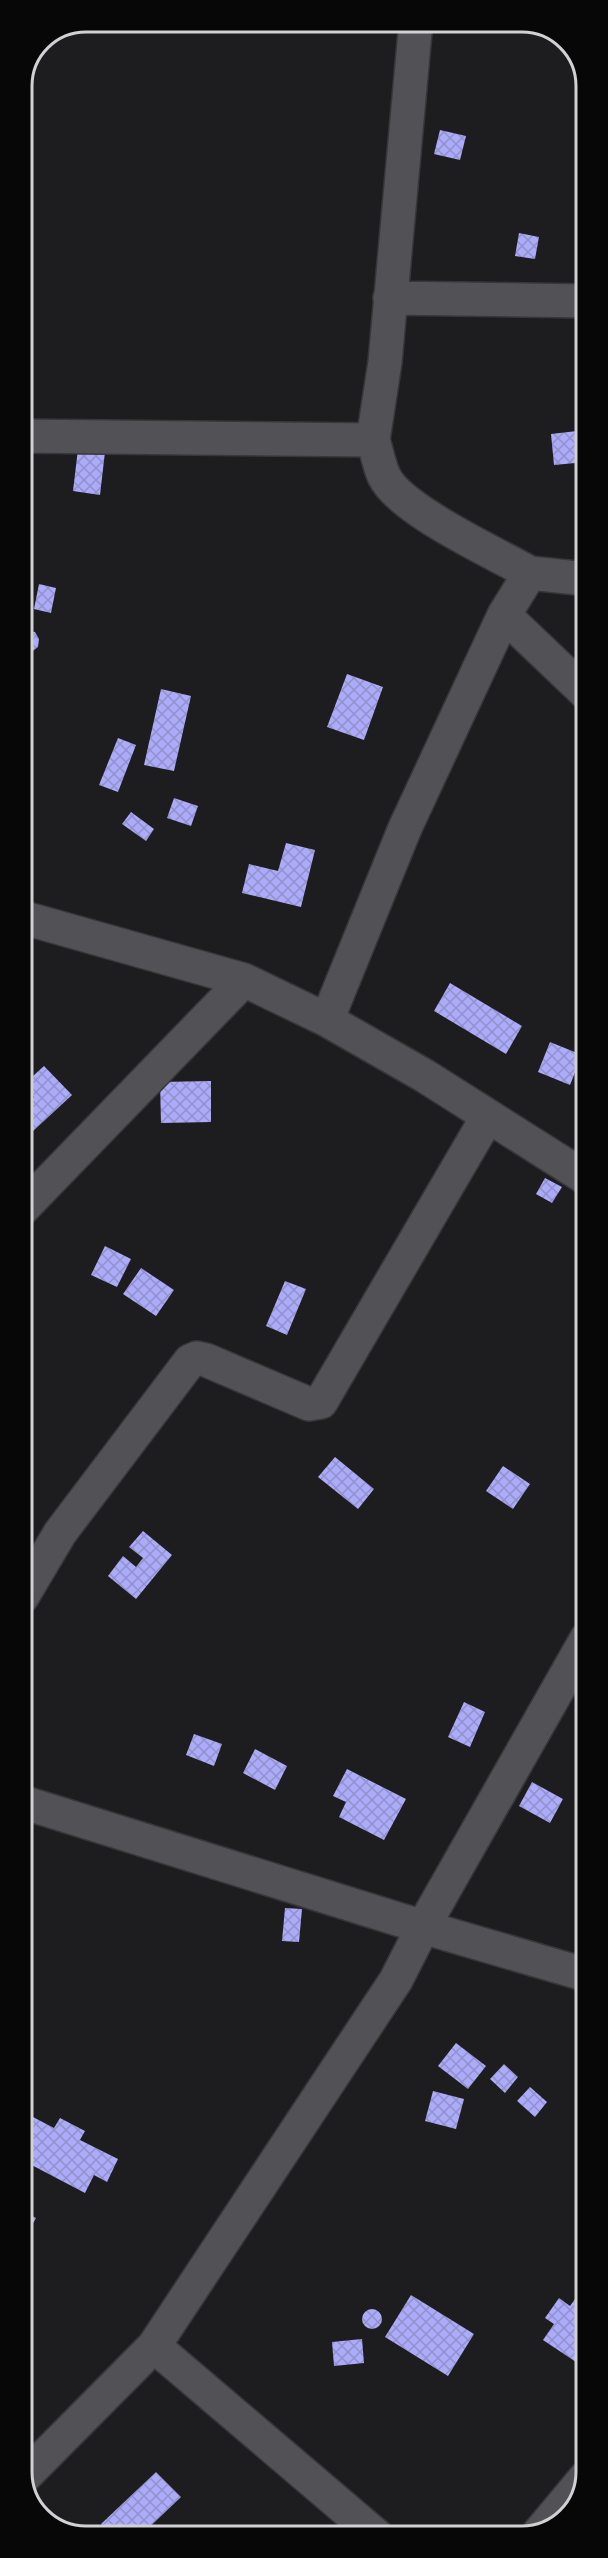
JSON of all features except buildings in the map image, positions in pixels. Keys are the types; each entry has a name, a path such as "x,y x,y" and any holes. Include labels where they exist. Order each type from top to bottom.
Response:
{"street":[{"path":"415,32 385,362 374,440 384,477 399,496 417,510 530,573 576,578"},
{"path":"390,298 576,301"},
{"path":"32,436 374,440"},
{"path":"327,1020 405,828 504,615 530,573"},
{"path":"504,615 576,683"},
{"path":"32,920 244,980 327,1020 425,1076 576,1172"},
{"path":"32,1199 244,980"},
{"path":"32,1580 60,1533 190,1361 197,1358 206,1360 309,1404 321,1402 488,1116"},
{"path":"32,2469 154,2346 396,1980 576,1657"},
{"path":"32,1805 423,1928 576,1972"},
{"path":"154,2346 365,2526"},
{"path":"553,2516 572,2493"}]}
